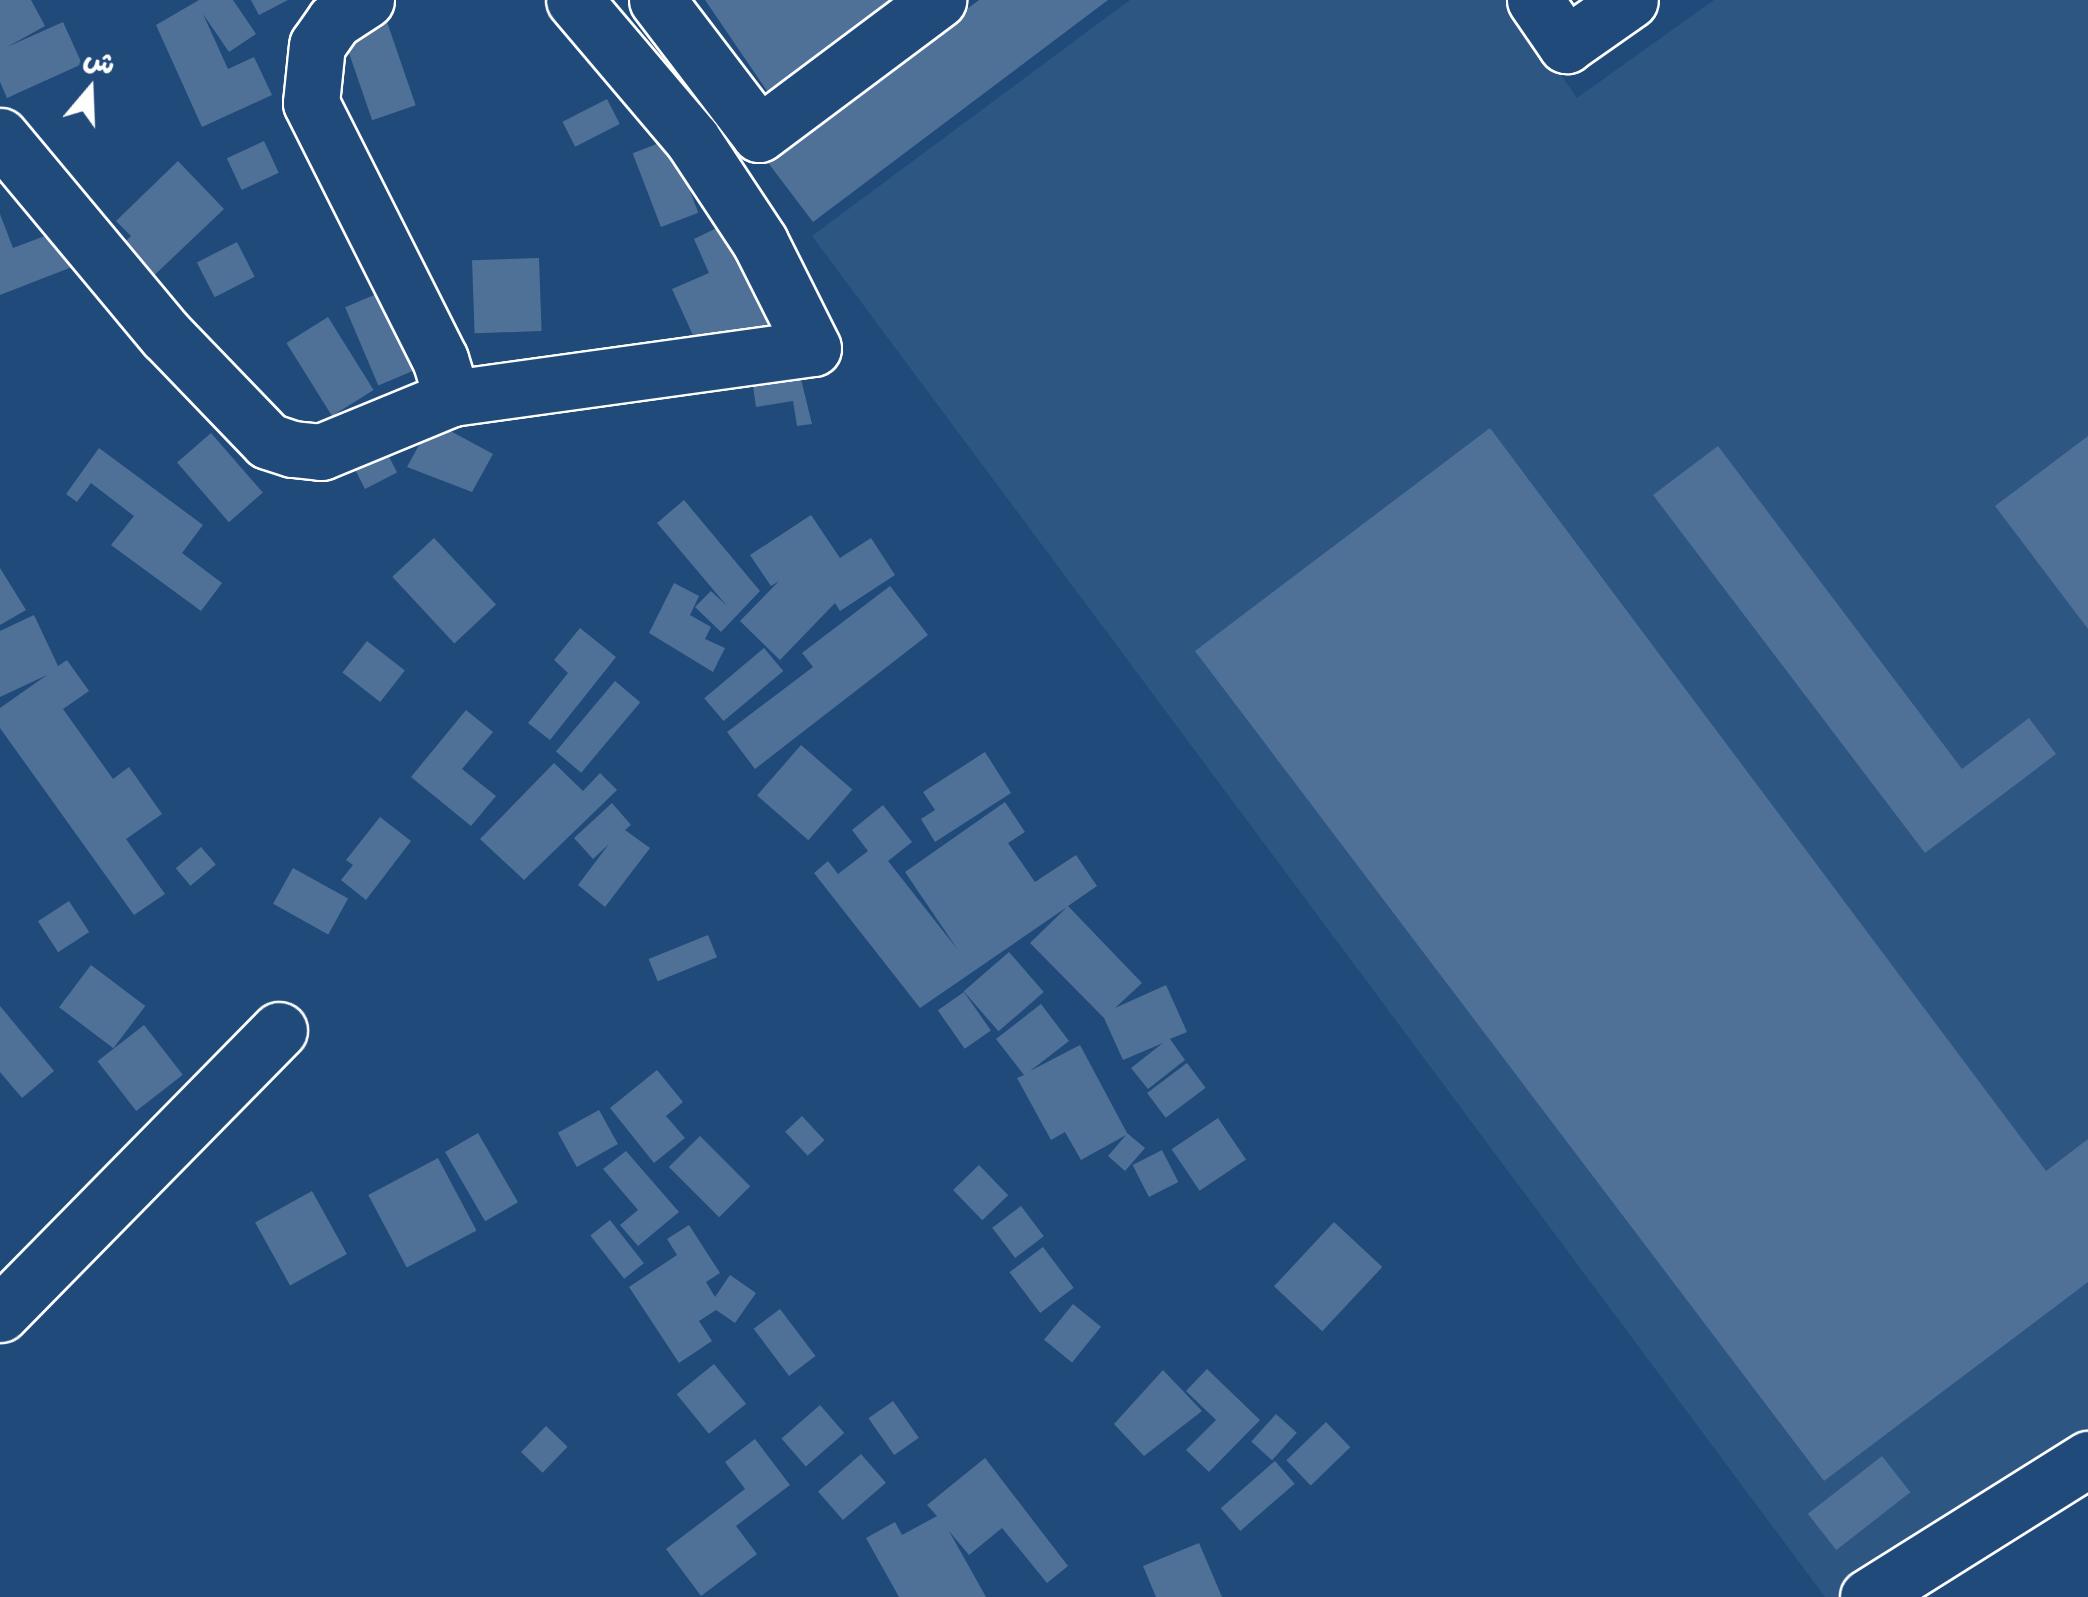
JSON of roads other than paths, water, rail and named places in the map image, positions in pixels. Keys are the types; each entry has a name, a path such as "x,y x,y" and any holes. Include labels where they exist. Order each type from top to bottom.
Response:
{"street":[{"path":"366,0 334,21 317,45 311,103 440,359 452,398"},
{"path":"0,136 166,335 268,440 321,452 452,398 813,348 760,242 692,140 574,0"},
{"path":"657,0 759,134 938,0"},
{"path":"1535,0 1566,44 1630,0"},
{"path":"0,1314 279,1030"},
{"path":"1868,1597 2088,1460"}]}
